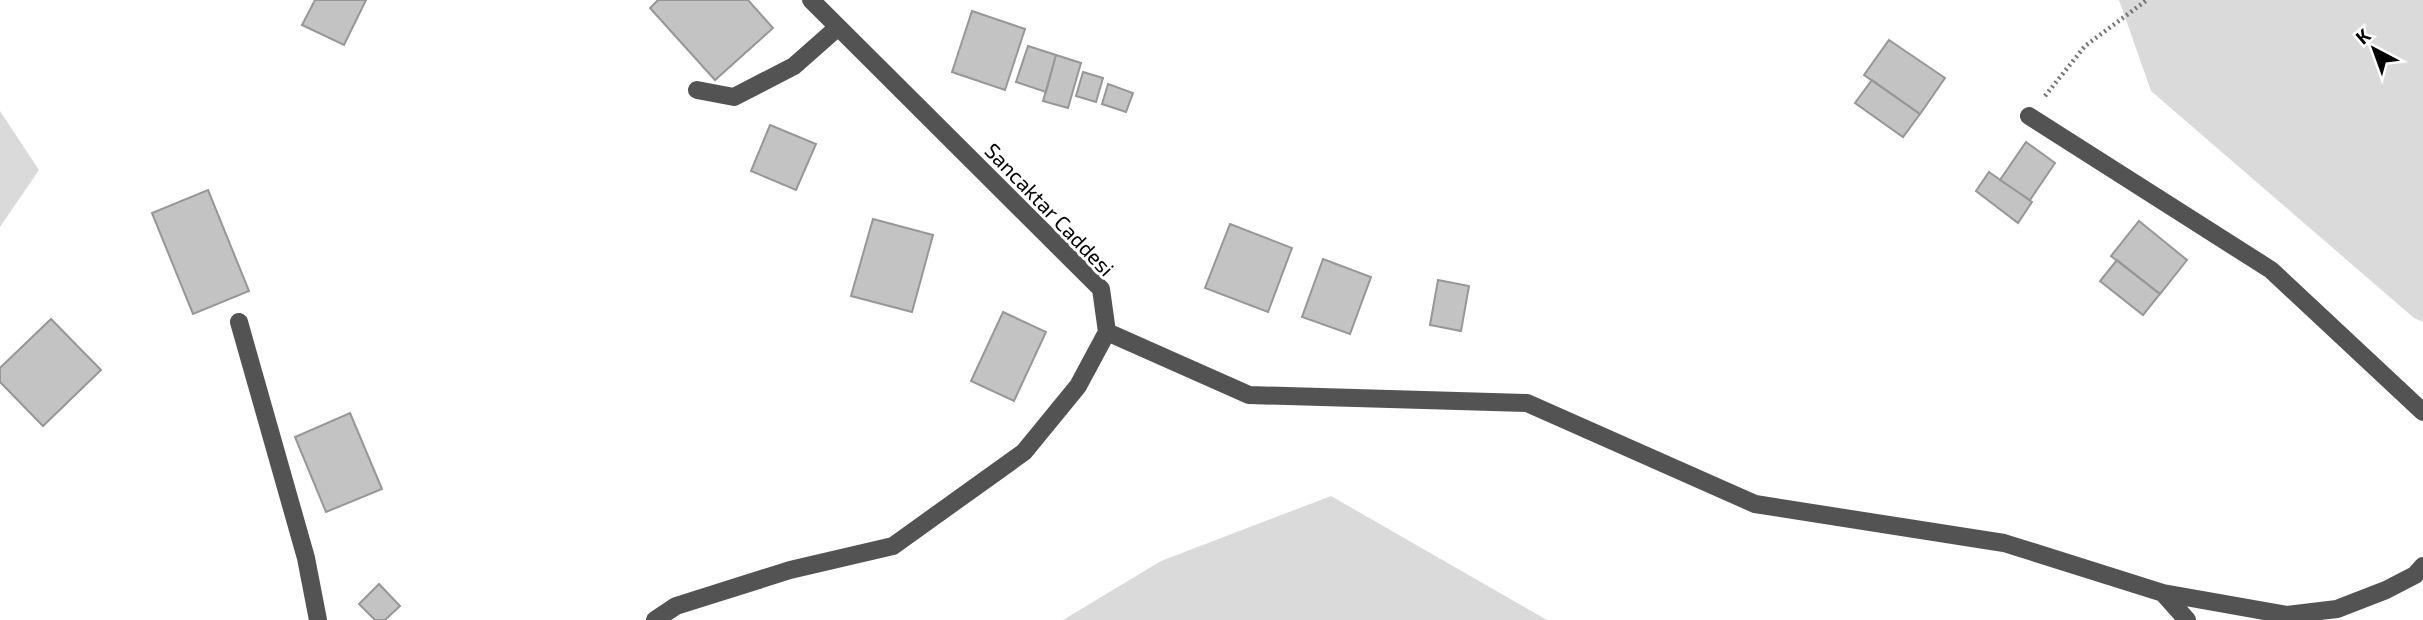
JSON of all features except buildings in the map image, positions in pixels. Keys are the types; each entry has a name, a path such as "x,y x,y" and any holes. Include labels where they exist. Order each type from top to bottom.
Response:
{"street":[{"name":"Sancaktar Caddesi","path":"811,0 1101,289 1107,332"},
{"path":"697,90 734,97 794,66 837,28"},
{"path":"2029,116 2271,270 2423,412"},
{"path":"239,322 306,558 318,620"},
{"path":"655,620 676,606 765,578 893,546 1024,452 1078,386 1107,332 1249,395 1527,403 1755,504 2004,543 2163,593 2287,615 2337,609 2415,575 2423,566"},
{"path":"2163,593 2187,620"}],"path":[{"path":"2029,116 2085,46 2147,0"}],"shaded area":[{"path":"2119,0 2423,0 2423,322 2414,318 2151,91"},
{"path":"0,111 39,170 0,227"},
{"path":"1331,496 1547,620 1063,620 1161,561"}]}
